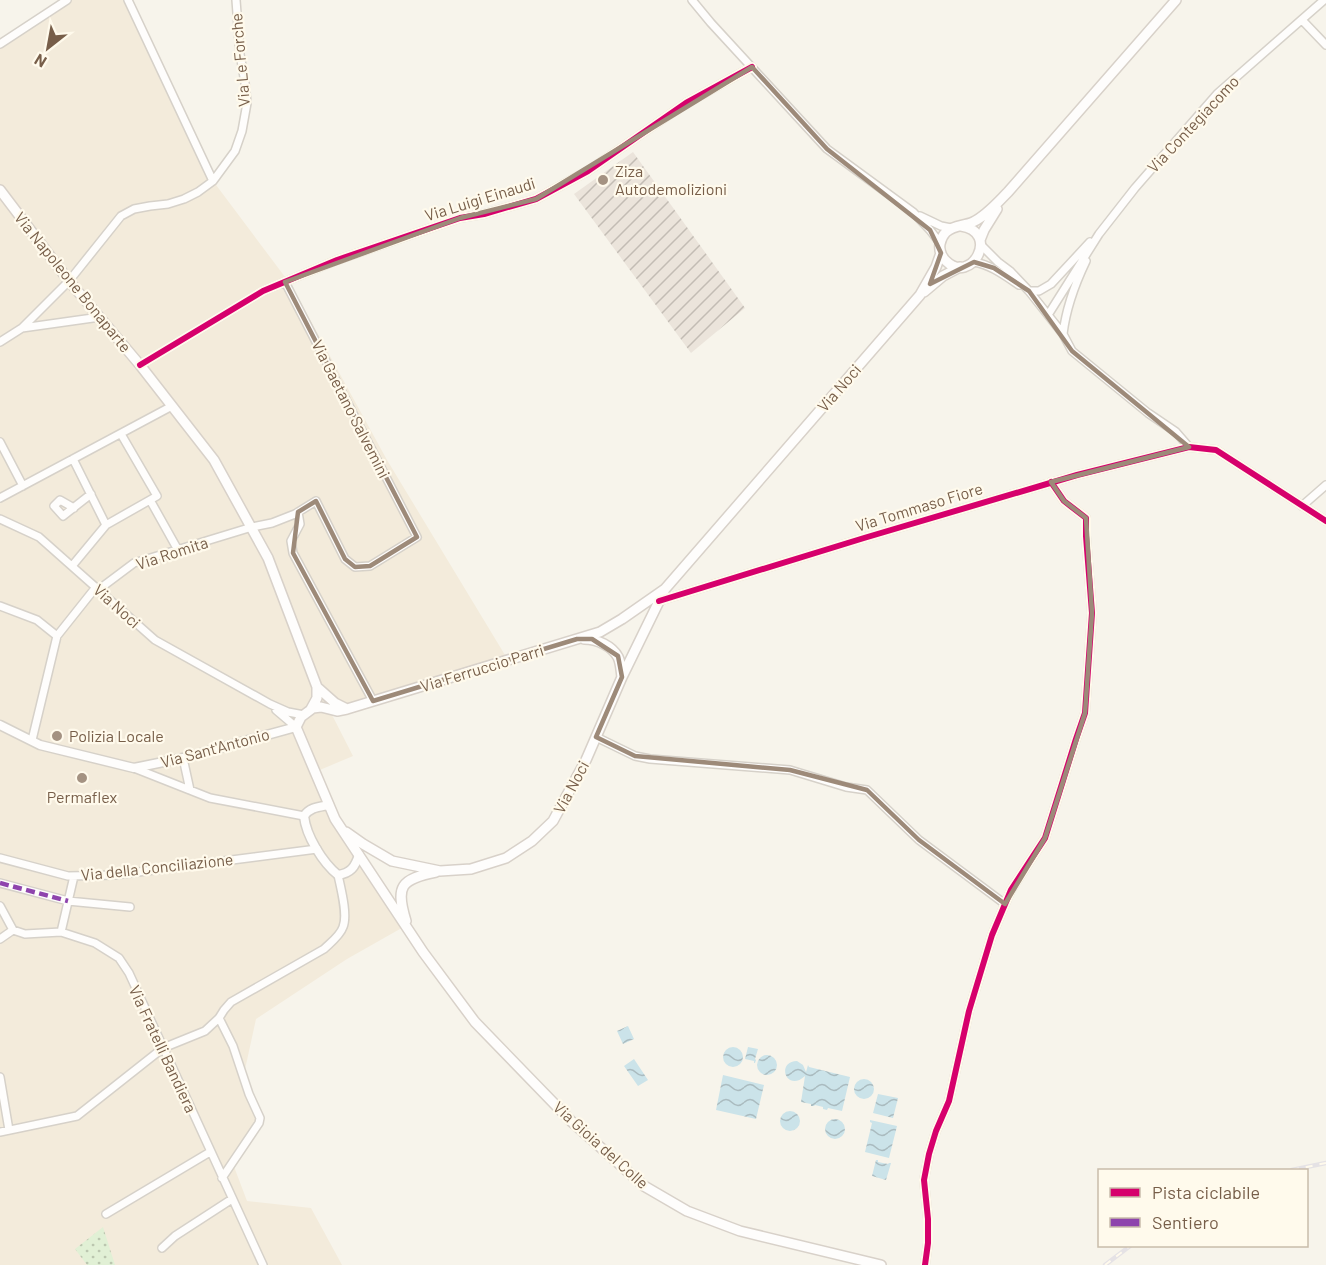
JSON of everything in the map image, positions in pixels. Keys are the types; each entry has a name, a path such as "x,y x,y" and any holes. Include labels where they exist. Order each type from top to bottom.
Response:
{"main road":[{"path":"956,227 971,229 978,235 980,242 980,255 965,267 946,261 940,248 944,234 956,227 973,222 986,214 1008,192 1176,0"},
{"name":"Via Napoleone Bonaparte","path":"0,190 69,280 140,365 214,460 268,558 317,687 335,704 347,709"},
{"path":"980,242 991,217 1008,192"},
{"name":"Via Noci","path":"920,295 936,267 940,248"},
{"name":"Via Noci","path":"339,826 392,861 440,871 471,869 506,858 532,841 553,821 586,760 622,677 665,589 920,295 943,276 960,267"},
{"name":"Via Ferruccio Parri","path":"307,712 317,707 336,711 347,709 600,632 665,589"},
{"path":"577,639 592,639 609,647 618,656 622,677"},
{"path":"317,687 317,698 298,721 296,727 335,819 410,932"},
{"path":"410,932 401,906 400,892 407,882 418,876 440,871"},
{"name":"Via Gioia del Colle","path":"410,932 475,1022 572,1122 644,1186 687,1211 741,1231 880,1265"}],"street":[{"path":"0,44 67,0"},
{"path":"128,0 213,181"},
{"name":"Via Le Forche","path":"22,328 69,280 121,216 134,209 168,204 198,192 213,181 235,151 242,131 247,103 236,0"},
{"path":"692,0 827,149 913,212 941,226 956,227"},
{"name":"Via Contegiacomo","path":"1029,291 1039,291 1051,284 1099,234 1135,188 1217,94 1324,0"},
{"path":"1302,20 1326,45"},
{"name":"Via Luigi Einaudi","path":"140,365 263,291 337,260 459,218 484,214 536,199 588,171 686,103 752,67"},
{"path":"913,212 930,230 940,248"},
{"name":"Via Contegiacomo","path":"1048,315 1099,234"},
{"name":"Via Contegiacomo","path":"1063,334 1067,308 1099,234"},
{"path":"980,242 1029,291 1063,334 1072,351 1148,413 1176,432 1189,447 1216,450 1326,522"},
{"path":"974,262 994,268 1029,291"},
{"name":"Via Gaetano Salvemini","path":"285,282 417,537"},
{"path":"0,342 22,328 100,317"},
{"path":"0,498 171,406"},
{"path":"121,434 178,550"},
{"path":"0,442 23,486"},
{"name":"Via Tommaso Fiore","path":"659,600 1051,482 1189,447"},
{"path":"73,459 106,525"},
{"path":"925,1265 928,1219 924,1180 936,1131 949,1101 969,1011 992,935 1011,890 1045,838 1086,713 1092,613 1086,518 1064,501 1051,482"},
{"path":"1302,506 1326,485"},
{"path":"74,508 91,494"},
{"path":"72,566 106,525 153,498"},
{"name":"Via Romita","path":"57,636 97,588 134,563 272,524 316,501 345,559 355,567 370,566 417,537"},
{"path":"298,512 300,524 291,541 293,553 373,701"},
{"name":"Via Noci","path":"0,519 39,537 156,640 270,704 288,712 307,712"},
{"path":"0,606 37,620 57,636 32,740"},
{"name":"Via Noci","path":"270,704 296,727"},
{"path":"0,725 40,745 134,768 210,798 304,816"},
{"name":"Via Sant'Antonio","path":"134,768 183,758 296,727"},
{"path":"596,737 635,756 650,759 790,770 846,787 867,790 919,840 1005,904"},
{"path":"183,758 190,790"},
{"path":"0,1131 77,1116 163,1047 205,1031 231,1002 324,949 337,937 344,927 344,906 338,875 329,867 317,849 305,824 304,816 307,811 329,805"},
{"name":"Via della Conciliazione","path":"0,858 74,876 115,874 317,849"},
{"path":"338,875 352,870 359,855"},
{"path":"0,906 13,930 25,934 61,932 74,876"},
{"path":"0,883 68,901 130,907"},
{"path":"0,939 13,930"},
{"name":"Via Fratelli Bandiera","path":"61,932 95,943 119,958 129,973 263,1265"},
{"path":"219,1018 233,1046 249,1094 260,1118 259,1123 222,1178"},
{"path":"0,1077 9,1130"},
{"path":"106,1214 210,1152"},
{"path":"162,1248 175,1236 232,1199"}],"highlighted area":[{"path":"752,67 827,149 930,230 941,253 930,284 974,262 994,268 1029,291 1072,351 1189,447 1051,482 1064,501 1086,518 1092,613 1085,713 1045,838 1005,904 919,840 867,790 790,770 635,756 596,737 622,677 618,656 592,639 577,639 373,701 293,553 298,512 316,501 345,559 355,567 370,566 417,537 285,282 460,218 536,199"}],"shaded area":[{"path":"67,0 128,0 213,181 291,285 387,460 508,660 329,709 353,756 315,772 359,855 407,925 347,959 256,1019 244,1074 261,1121 233,1164 247,1201 311,1208 342,1265 0,1265 0,43"},
{"path":"633,152 745,308 691,353 574,194"}],"green space":[{"path":"103,1227 115,1265 87,1265 75,1249"}],"water":[{"path":"628,1026 634,1039 623,1044 617,1031"},
{"path":"733,1047 740,1050 743,1057 740,1064 733,1067 726,1064 723,1057 726,1050"},
{"path":"748,1047 758,1049 755,1063 745,1059"},
{"path":"767,1055 774,1058 777,1065 774,1072 767,1075 760,1072 757,1065 760,1058"},
{"path":"634,1059 648,1080 638,1086 624,1066"},
{"path":"797,1061 803,1065 806,1072 808,1065 850,1077 842,1111 828,1108 827,1110 801,1102 805,1076 793,1081 789,1079 785,1071 786,1066"},
{"path":"723,1075 764,1085 756,1119 716,1110"},
{"path":"864,1079 871,1082 874,1089 871,1096 864,1099 857,1096 854,1089 857,1082"},
{"path":"878,1094 898,1098 893,1118 873,1113"},
{"path":"790,1111 797,1114 800,1121 797,1128 790,1131 783,1128 780,1121 783,1114"},
{"path":"831,1119 839,1119 845,1125 845,1133 839,1139 831,1139 825,1133 825,1125"},
{"path":"870,1120 897,1126 889,1158 865,1152 872,1123"},
{"path":"876,1160 891,1163 886,1180 872,1176"}],"railway":[{"path":"1297,1169 1326,1163"},
{"path":"1105,1265 1129,1247"}],"marked path":[{"path":"0,883 68,901"}],"cycle path":[{"path":"140,365 263,291 337,260 460,218 484,214 536,199 588,171 686,103 752,67"},
{"path":"659,601 1077,475 1189,447 1216,450 1326,521"},
{"path":"925,1265 928,1219 924,1180 936,1131 949,1101 969,1011 992,935 1011,890 1045,838 1085,713 1092,613 1086,518 1064,501 1051,482"}],"place":[{"name":"Ziza Autodemolizioni","path":"603,180"},
{"name":"Polizia Locale","path":"57,736"},
{"name":"Permaflex","path":"82,778"}]}
